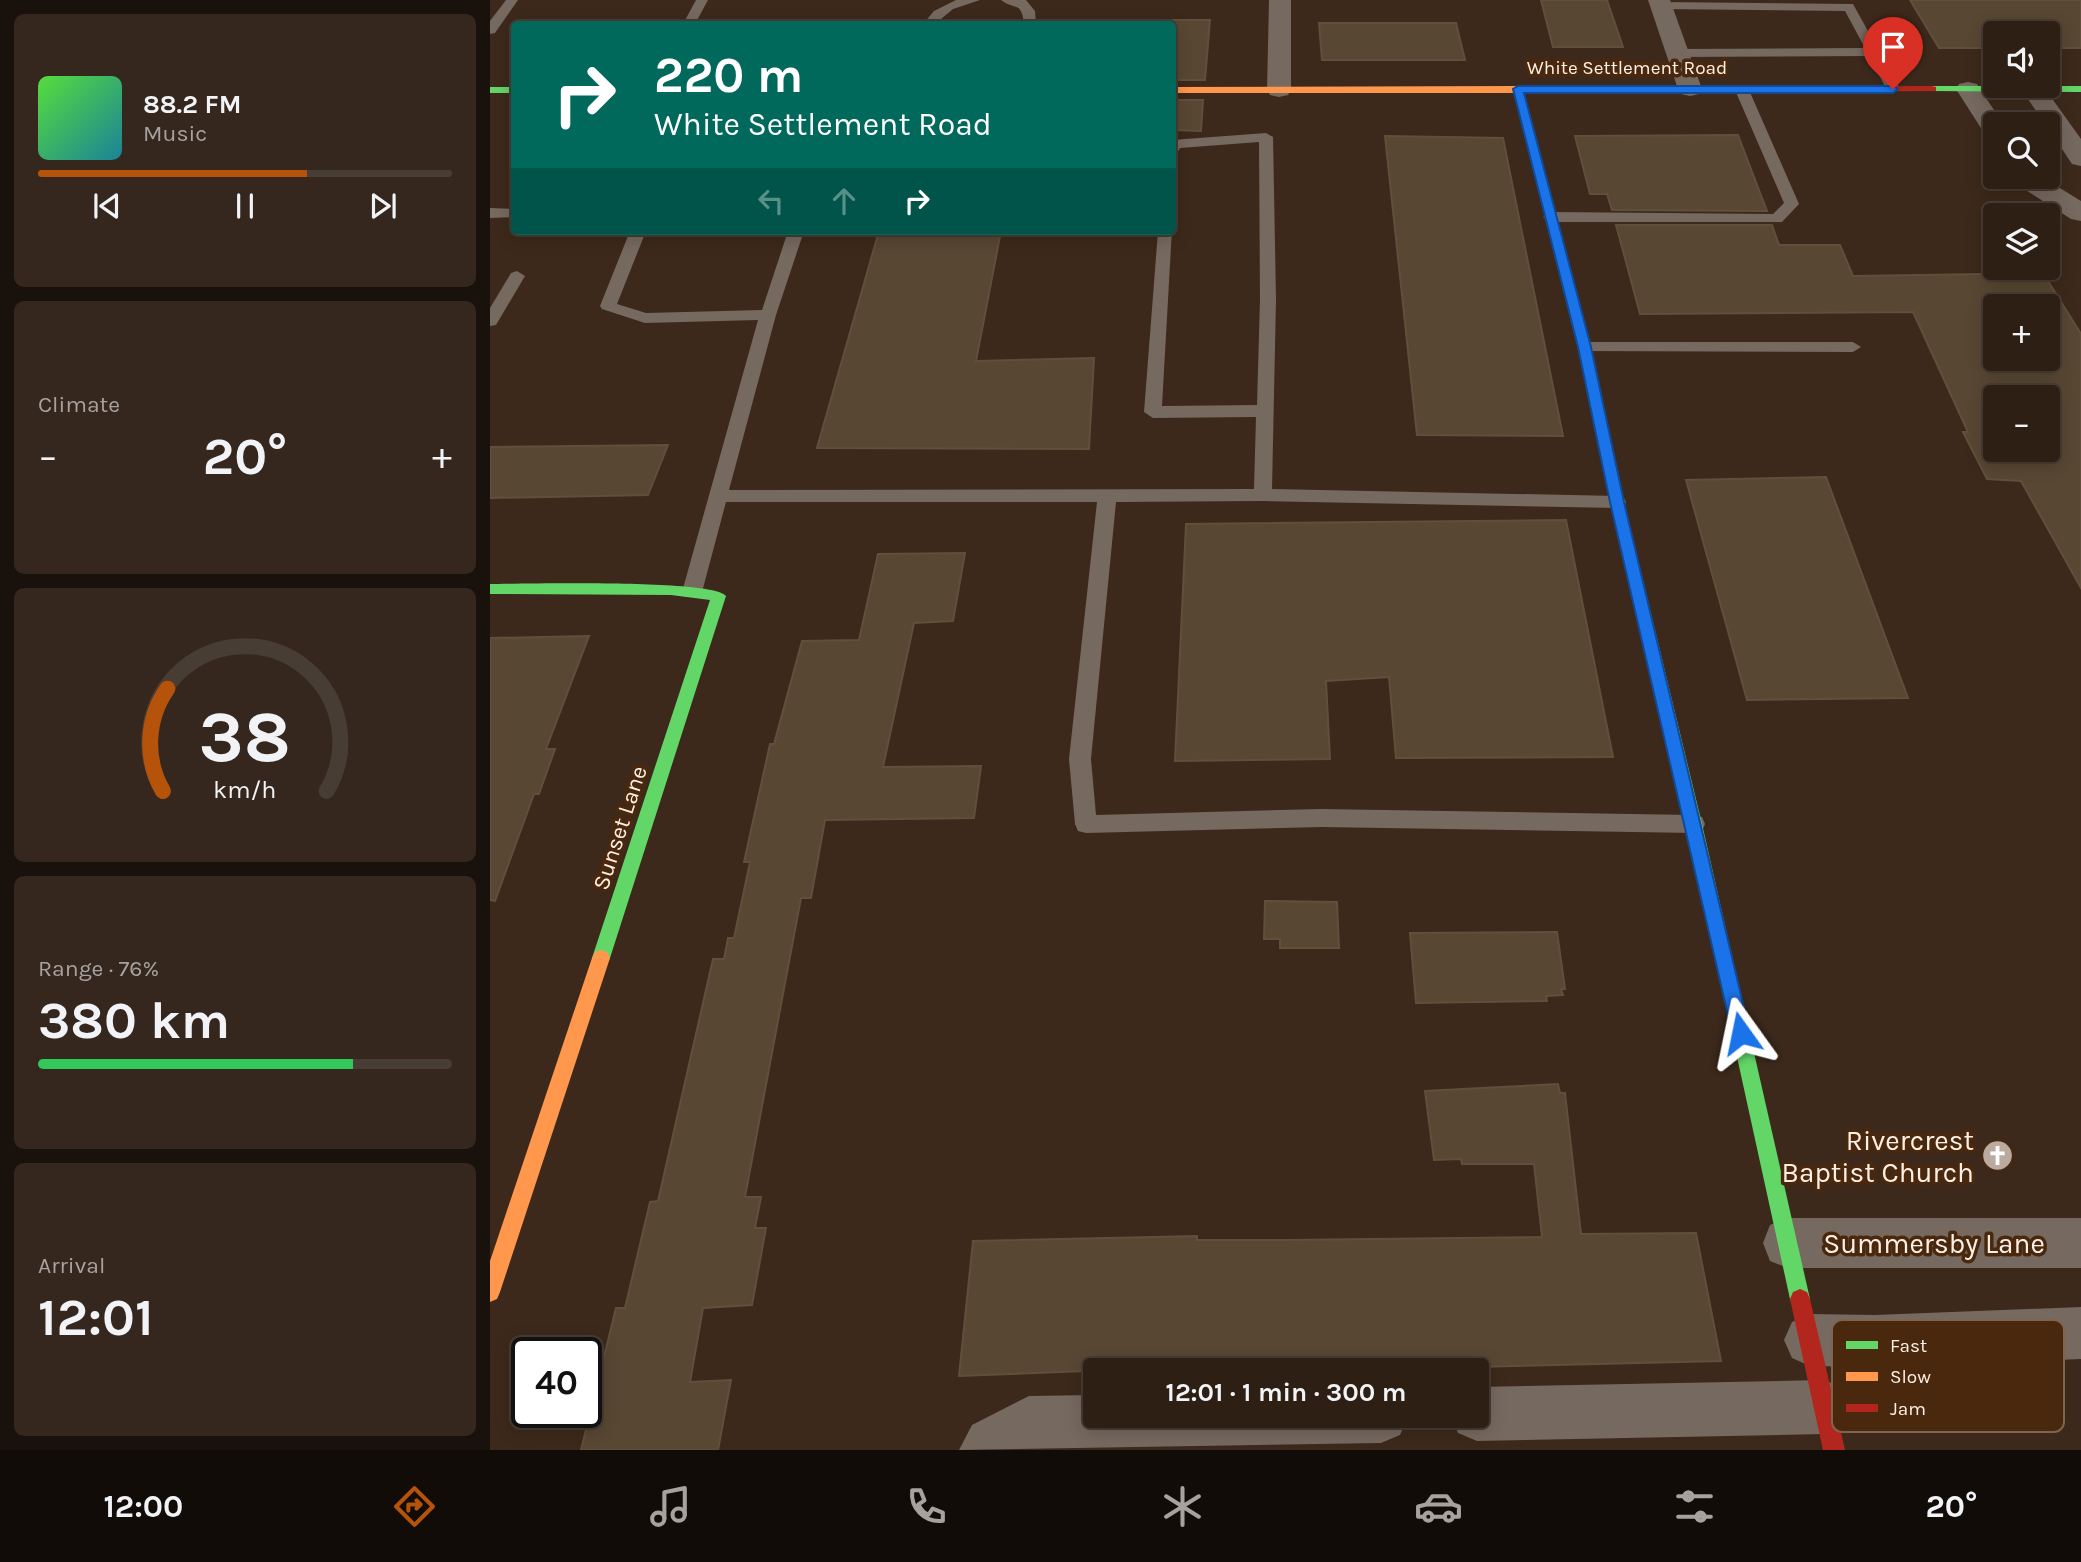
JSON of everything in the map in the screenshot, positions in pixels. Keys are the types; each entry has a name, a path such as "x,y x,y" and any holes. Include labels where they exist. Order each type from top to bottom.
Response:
{"street":[{"path":"1279,90 1280,0"},
{"path":"1661,3 1690,89"},
{"path":"1489,1415 1829,1429 1694,824 1617,502 1585,347 1518,89"},
{"path":"1968,89 1983,112"},
{"name":"White Settlement Road","path":"1176,90 1983,89"},
{"name":"White Settlement Road","path":"2060,89 2081,89"},
{"path":"490,90 511,90"},
{"path":"2039,98 2081,158"},
{"path":"2042,189 2081,214"},
{"name":"Sunset Lane","path":"490,589 671,590 719,596 490,1292"},
{"name":"Summersby Lane","path":"1788,1243 2081,1243"},
{"path":"1810,1340 1832,1340"},
{"path":"986,1450 991,1444 1029,1423 1083,1422"}],"lane":[{"path":"490,30 512,0"},
{"path":"691,21 702,0"},
{"path":"932,21 941,10 956,3 975,0"},
{"path":"1007,0 1022,3 1029,11 1030,21"},
{"path":"1661,3 1849,7 1893,89"},
{"path":"1678,53 1873,52"},
{"path":"1551,218 1777,219 1792,204 1742,90"},
{"path":"1176,144 1266,137 1263,495"},
{"path":"490,213 511,213"},
{"path":"637,235 608,306 645,318 768,315"},
{"path":"692,592 768,315 795,235"},
{"path":"1166,235 1153,412 1265,411"},
{"path":"490,321 517,275"},
{"path":"1585,347 1853,347"},
{"path":"1107,495 1080,759 1086,824 1321,818 1694,824"},
{"path":"718,496 1263,495 1617,502"}],"building":[{"path":"1541,0 1607,0 1623,47 1553,47"},
{"path":"1910,0 2081,0 2081,48 2060,48 2060,21 1983,21 1983,48 1939,48"},
{"path":"1210,20 1205,80 1176,80 1176,21 1172,21"},
{"path":"1319,23 1456,23 1465,60 1322,60"},
{"path":"1176,100 1203,100 1201,131 1176,130"},
{"path":"1738,135 1767,211 1612,210 1607,194 1590,194 1575,136"},
{"path":"1385,136 1503,138 1563,436 1417,435"},
{"path":"1616,225 1772,225 1779,245 1840,245 1853,276 1983,274 1983,280 2047,280 2056,294 1983,294 1983,371 2060,371 2060,300 2081,334 2081,588 2021,481 1987,479 1963,432 1968,432 1913,312 1640,314"},
{"path":"878,235 1000,235 976,361 1094,358 1089,449 817,448"},
{"path":"668,445 648,495 490,498 490,447"},
{"path":"1826,477 1908,698 1747,700 1686,480"},
{"path":"1566,520 1613,757 1396,758 1389,677 1326,681 1330,759 1175,761 1186,524"},
{"path":"965,553 953,621 914,623 883,767 981,766 974,818 825,820 811,898 801,898 745,1197 761,1197 755,1228 766,1228 752,1305 703,1308 690,1382 731,1380 718,1450 581,1450 586,1428 602,1428 602,1365 616,1308 625,1308 650,1202 658,1201 713,959 724,959 728,938 734,938 750,862 744,862 770,744 774,744 802,641 859,640 878,554"},
{"path":"589,636 546,749 555,749 539,794 534,794 495,901 490,900 490,638"},
{"path":"1265,901 1337,902 1339,948 1280,948 1280,939 1264,939"},
{"path":"1557,932 1565,989 1561,989 1563,995 1546,996 1547,1001 1416,1003 1410,933"},
{"path":"1558,1084 1560,1093 1565,1093 1581,1234 1696,1233 1721,1361 1489,1367 1489,1358 1083,1358 1083,1371 959,1376 973,1241 1197,1236 1197,1240 1542,1237 1534,1164 1462,1164 1461,1159 1434,1160 1425,1091"}],"traffic: fast":[{"path":"1932,89 2081,89"},
{"path":"490,90 511,90"},
{"path":"1594,389 1617,502 1694,824 1800,1299"},
{"path":"490,589 671,590 719,596 601,958"}],"traffic: slow":[{"path":"1518,89 1594,389"},
{"path":"1176,90 1625,90"},
{"path":"490,1292 601,958"}],"traffic: jam":[{"path":"1625,90 1932,89"},
{"path":"1800,1299 1834,1450"}],"place":[{"name":"Rivercrest Baptist Church","path":"1997,1156"}],"route":[{"path":"1741,1033 1617,502 1585,347 1518,89 1893,89"}]}
